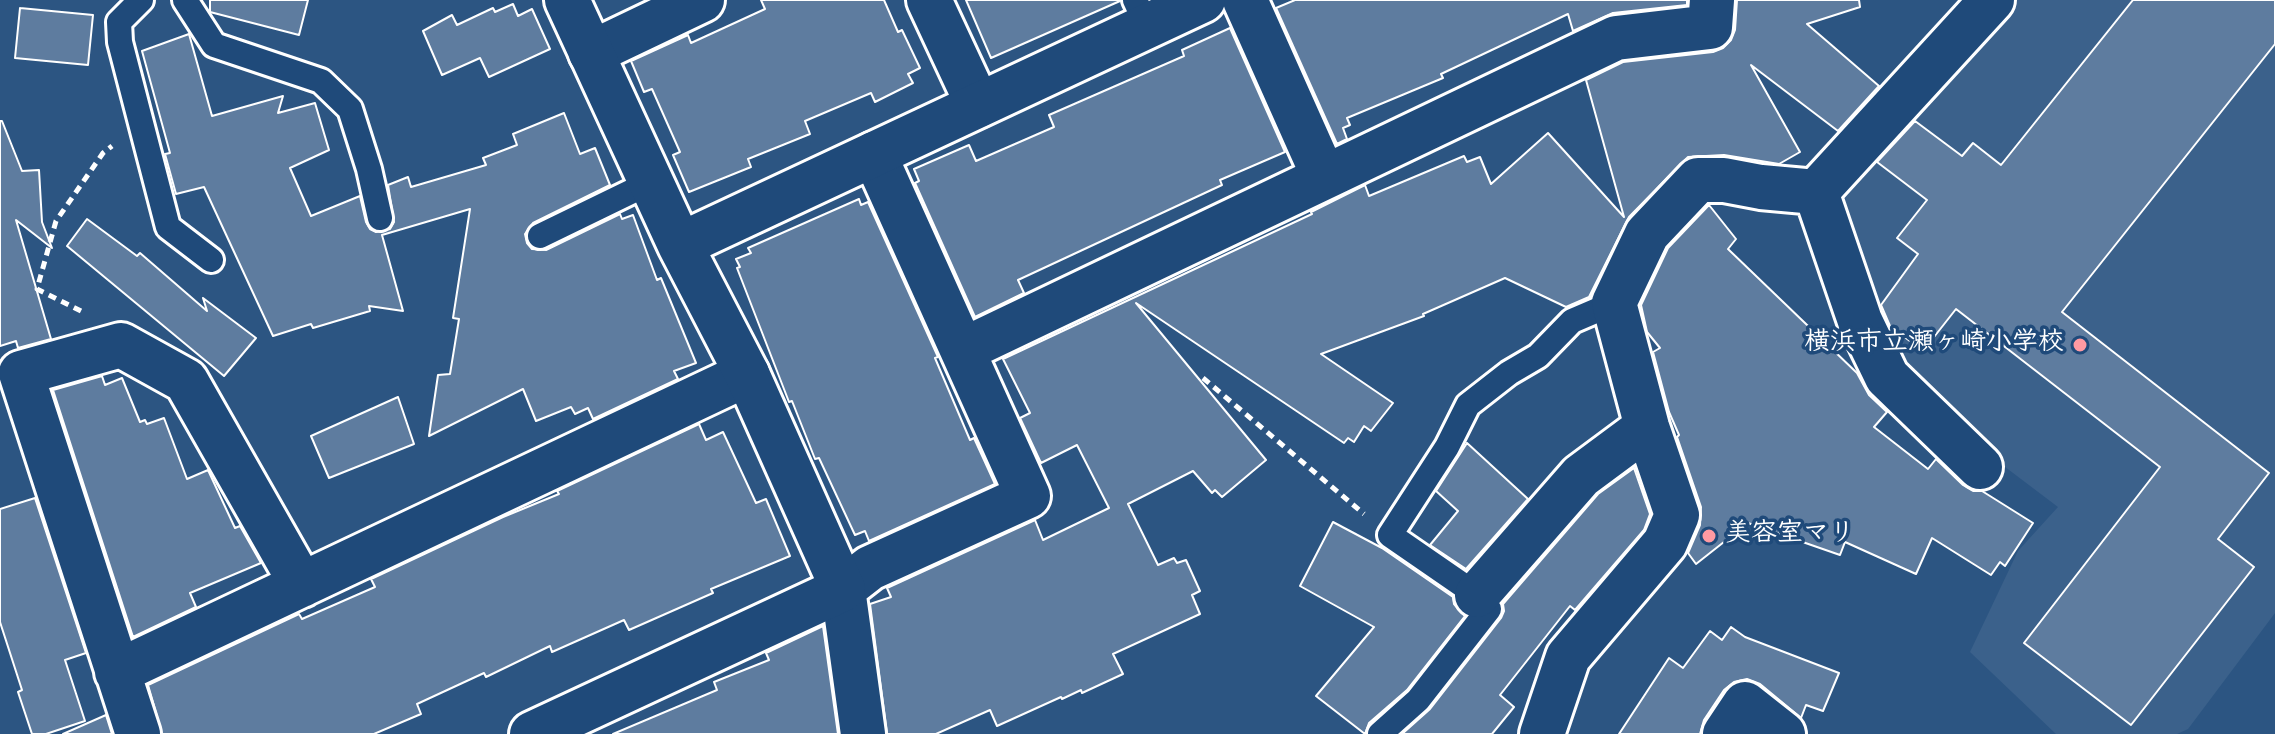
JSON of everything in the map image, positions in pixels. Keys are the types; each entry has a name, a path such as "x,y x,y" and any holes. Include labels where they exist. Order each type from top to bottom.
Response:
{"street":[{"path":"567,0 680,245 747,374 843,589 863,734"},
{"path":"591,53 702,0"},
{"path":"929,0 978,105"},
{"path":"680,245 978,105 1141,13 1203,0"},
{"path":"1245,0 1324,177"},
{"path":"963,350 1616,38 1710,27 1712,0"},
{"path":"1816,192 1992,0"},
{"path":"532,734 843,589 870,568 1028,496 874,154"},
{"path":"1542,734 1568,657 1665,543 1677,515 1647,427 1614,303 1647,234 1698,180 1724,180 1816,192"},
{"path":"1816,192 1860,321 1887,377 1980,467"},
{"path":"138,734 21,373 121,345 186,381 302,585"},
{"path":"117,672 747,374"},
{"path":"1477,595 1581,476 1647,427"},
{"path":"1725,734 1745,704 1783,734"}],"lane":[{"path":"141,0 119,22 120,42 168,227 211,260"},
{"path":"185,0 214,45 321,81 350,109 380,218"},
{"path":"540,236 651,182"},
{"path":"1380,734 1418,700 1489,609 1477,595 1390,535 1447,447 1468,405 1509,373 1538,356 1572,321 1614,303"}],"path":[{"path":"103,351 91,316 37,289 56,221 103,153 140,121"},
{"path":"1203,378 1390,535"}],"shaded area":[{"name":"横浜市立瀬ヶ崎小学校","path":"2009,0 2275,0 2275,613 2188,729 2177,734 2056,734 1970,652 2018,551 2058,507 1947,423 1901,376 1832,202"}],"building":[{"path":"210,0 308,0 299,35 210,12"},
{"path":"761,0 884,0 898,32 902,30 920,68 908,74 913,83 875,102 871,93 805,121 810,134 748,159 751,167 689,192 673,155 680,152 652,89 644,92 631,61 688,35 691,43 765,9"},
{"path":"966,0 1120,0 1120,1 991,58"},
{"path":"1295,0 1687,0 1687,5 1613,13 1573,31 1568,14 1441,74 1443,78 1347,118 1350,125 1343,128 1347,139 1337,144 1276,8"},
{"path":"1737,0 1859,0 1860,7 1807,24 1879,86 1838,131 1751,65 1800,152 1779,164 1724,155 1688,157 1629,217 1589,297 1566,307 1505,278 1424,316 1321,354 1393,403 1371,431 1364,426 1354,442 1348,438 1344,443 1136,303 1266,460 1222,497 1215,490 1212,493 1193,471 1128,504 1158,565 1174,558 1177,563 1186,560 1200,591 1192,595 1200,614 1113,654 1123,674 997,726 990,710 936,734 887,734 870,604 891,597 887,588 1035,520 1043,540 1109,508 1077,445 1041,463 1020,418 1030,413 1003,359 1312,214 1365,185 1369,196 1464,156 1467,162 1480,157 1491,184 1548,133 1624,217 1586,80 1623,62 1713,52 1723,48 1735,30"},
{"path":"2133,0 2275,0 2275,44 2062,312 2269,473 2218,539 2254,567 2131,725 2024,643 2160,467 1956,309 1923,351 1890,326 1881,305 1918,254 1897,238 1927,200 1877,162 1915,121 1962,156 1973,143 2001,165"},
{"path":"513,4 518,16 532,9 550,49 489,77 480,58 442,75 423,31 452,15 457,25 493,8 495,12"},
{"path":"20,8 93,15 88,65 15,58"},
{"path":"1230,28 1285,152 1220,180 1222,185 1018,280 1024,293 975,317 915,183 919,181 914,169 969,145 976,161 1054,127 1049,115 1184,56 1182,50"},
{"path":"189,34 212,116 283,96 278,113 315,103 329,150 290,168 311,216 360,196 366,222 376,232 390,229 394,222 388,185 408,177 411,187 486,165 483,158 517,145 513,134 564,113 580,154 595,148 610,185 533,223 525,234 527,243 532,249 546,250 620,214 622,219 633,215 657,280 661,278 696,363 674,371 678,379 593,419 588,408 575,414 571,407 536,421 523,389 429,436 438,375 450,374 459,319 453,318 470,209 382,235 403,311 369,306 370,311 273,336 204,187 176,194 165,154 170,153 142,51"},
{"path":"0,121 22,171 39,170 42,222 52,248 16,220 51,339 18,348 16,341 0,346"},
{"path":"859,199 861,205 868,202 938,357 935,358 970,440 974,438 995,484 869,541 865,531 855,535 819,458 815,459 792,401 789,402 736,259 751,253 748,248"},
{"path":"1709,205 1736,239 1728,249 1857,373 1869,395 1887,412 1874,427 1928,469 1936,459 1963,485 1973,491 1982,491 2033,523 2005,566 2000,562 1991,575 1932,538 1916,574 1845,542 1840,555 1748,523 1696,564 1688,553 1700,525 1701,507 1669,412 1653,352 1660,348 1647,332 1641,305 1668,248"},
{"path":"87,219 137,256 140,253 207,311 203,298 256,338 224,376 67,246"},
{"path":"102,376 105,385 122,378 140,422 145,420 147,424 164,418 187,479 208,470 235,528 240,526 261,563 190,593 196,607 133,637 53,390"},
{"path":"398,397 414,444 329,478 311,436"},
{"path":"699,424 706,440 723,432 756,503 766,499 790,556 711,589 713,593 629,630 624,620 552,652 550,646 486,677 484,673 417,704 421,714 374,734 162,734 148,685 299,614 302,619 375,587 371,579 559,494 557,491"},
{"path":"1467,443 1528,499 1466,569 1430,545 1458,511 1436,491"},
{"path":"1634,468 1650,514 1644,530 1575,610 1570,606 1500,695 1514,707 1492,734 1402,734 1430,709 1501,618 1503,604 1598,494"},
{"path":"35,498 86,653 65,660 85,721 46,734 32,734 18,692 22,690 0,622 0,509"},
{"path":"1333,522 1382,548 1453,597 1454,604 1465,616 1407,690 1369,723 1365,734 1316,696 1374,627 1300,586"},
{"path":"823,626 838,734 613,734 717,690 714,682 769,660 766,653"},
{"path":"1731,627 1745,637 1839,673 1823,711 1806,705 1801,718 1760,684 1747,679 1734,682 1724,690 1704,720 1700,734 1619,734 1669,658 1683,668 1710,631 1722,640"},
{"path":"106,715 112,734 63,734"}],"place":[{"name":"横浜市立瀬ヶ崎小学校","path":"2080,345"},
{"name":"美容室マリ","path":"1709,536"}]}
